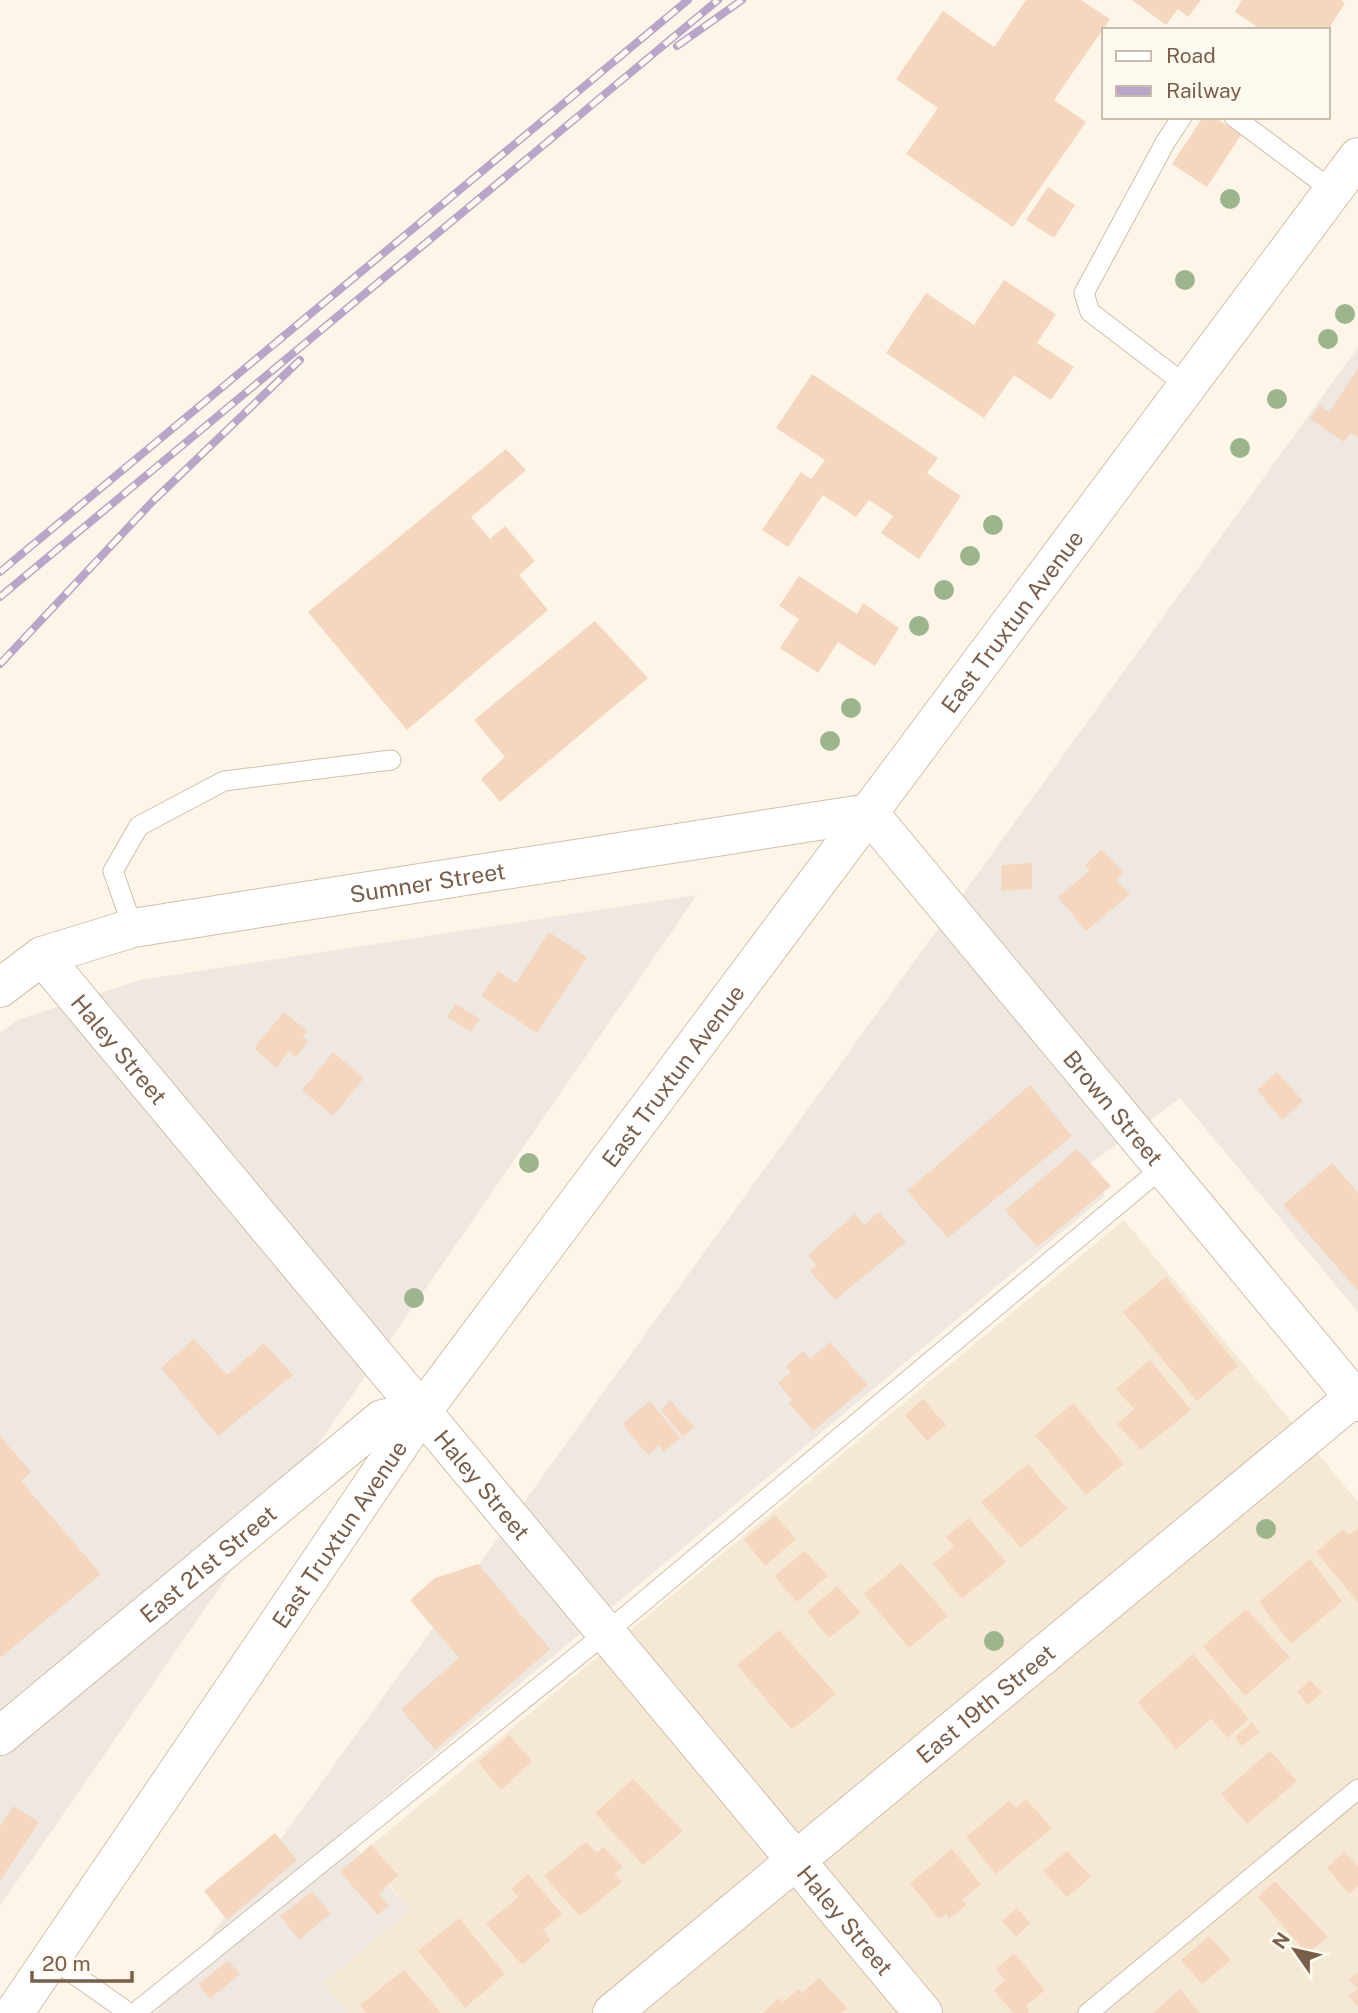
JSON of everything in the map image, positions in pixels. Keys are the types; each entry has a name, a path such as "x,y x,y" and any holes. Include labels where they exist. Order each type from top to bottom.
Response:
{"street":[{"name":"East Truxtun Avenue","path":"14,2013 423,1410 1358,157"},
{"name":"Sumner Street","path":"0,988 42,956 133,928 869,813"},
{"name":"Brown Street","path":"869,813 1357,1398"},
{"name":"Haley Street","path":"42,956 923,2013"},
{"name":"East 19th Street","path":"612,2013 1357,1398"},
{"name":"East 21st Street","path":"0,1736 382,1419 423,1410"}],"lane":[{"path":"1181,119 1166,141 1084,293 1090,312 1187,386"},
{"path":"1237,119 1333,191"},
{"path":"133,928 113,871 139,826 224,781 391,760"},
{"path":"135,2013 607,1632 1163,1167"},
{"path":"1088,2013 1358,1790"},
{"path":"51,1958 129,2013"}],"shaded area":[{"path":"1358,347 1358,1312 1180,1098 1083,1169 1105,1196 342,1832 410,1910 323,1983 348,2013 155,2013"},
{"path":"697,895 0,1906 0,1034 17,1020 140,980"},
{"path":"1124,1220 1358,1502 1358,2013 348,2013 323,1983 410,1910 363,1852"}],"building":[{"path":"1026,0 1081,0 1110,19 1054,100 1086,122 1013,227 906,154 938,108 896,79 943,11 994,47"},
{"path":"1132,0 1201,0 1188,17 1178,9 1166,25"},
{"path":"1242,0 1341,0 1345,3 1329,28 1259,28 1235,12"},
{"path":"1202,119 1217,119 1241,135 1207,187 1172,164"},
{"path":"1048,187 1075,205 1054,238 1026,220"},
{"path":"1004,280 1056,314 1037,343 1074,367 1051,400 1014,375 984,418 886,353 926,293 974,325"},
{"path":"1358,368 1358,438 1350,433 1344,442 1310,419 1319,405 1329,412"},
{"path":"812,374 938,458 927,473 961,496 919,559 881,533 893,516 869,500 856,517 823,495 788,547 762,530 801,472 811,479 825,460 776,428"},
{"path":"506,449 526,470 471,517 490,539 505,526 535,561 519,575 548,610 407,730 308,612"},
{"path":"799,576 857,614 863,603 899,628 875,666 838,642 818,673 780,648 799,619 779,606"},
{"path":"595,621 648,678 500,802 481,779 505,757 474,720"},
{"path":"1101,849 1124,873 1116,880 1130,894 1086,931 1058,897 1090,870 1085,865"},
{"path":"1032,863 1032,889 1001,891 1002,865"},
{"path":"549,932 587,957 537,1033 481,996 498,971 516,983"},
{"path":"456,1004 480,1019 471,1032 447,1017"},
{"path":"284,1012 307,1031 303,1036 308,1042 296,1057 289,1051 276,1068 254,1048"},
{"path":"333,1052 364,1078 333,1116 302,1090"},
{"path":"1277,1072 1303,1101 1282,1120 1257,1090"},
{"path":"1030,1085 1072,1136 948,1238 907,1191"},
{"path":"1077,1149 1111,1186 1037,1247 1005,1210"},
{"path":"1332,1163 1358,1193 1358,1291 1283,1205"},
{"path":"879,1212 906,1242 835,1300 810,1271 816,1265 808,1255 855,1214 864,1225"},
{"path":"1166,1277 1238,1366 1197,1401 1123,1312"},
{"path":"194,1339 227,1375 264,1343 293,1375 218,1436 161,1368"},
{"path":"830,1342 868,1385 813,1431 789,1403 792,1400 778,1383 791,1372 786,1366 803,1351 810,1359"},
{"path":"1150,1360 1191,1410 1141,1450 1117,1424 1134,1409 1116,1389"},
{"path":"923,1399 946,1425 927,1441 905,1415"},
{"path":"670,1400 694,1427 683,1437 661,1410"},
{"path":"650,1401 680,1438 664,1452 659,1445 648,1455 622,1424"},
{"path":"1073,1403 1124,1464 1086,1495 1035,1435"},
{"path":"0,1436 31,1472 21,1481 101,1574 0,1658"},
{"path":"1028,1464 1067,1509 1021,1548 981,1502"},
{"path":"775,1515 796,1539 765,1566 744,1539"},
{"path":"969,1518 1006,1562 962,1599 933,1564 954,1546 946,1537"},
{"path":"1358,1528 1358,1602 1316,1552 1343,1529 1349,1535"},
{"path":"805,1551 828,1576 797,1602 774,1576"},
{"path":"1310,1559 1342,1601 1291,1644 1259,1602"},
{"path":"901,1563 948,1616 909,1648 864,1594"},
{"path":"478,1564 550,1649 435,1750 401,1709 459,1658 410,1600 435,1578"},
{"path":"837,1586 861,1613 829,1638 807,1612"},
{"path":"1246,1609 1290,1657 1245,1696 1203,1646"},
{"path":"779,1630 836,1694 792,1730 737,1665"},
{"path":"1193,1654 1249,1719 1227,1738 1211,1719 1176,1749 1138,1702"},
{"path":"1310,1680 1322,1693 1308,1705 1297,1692"},
{"path":"1252,1722 1259,1732 1242,1746 1235,1737"},
{"path":"509,1735 532,1761 501,1790 478,1762"},
{"path":"1270,1751 1297,1781 1247,1824 1221,1794"},
{"path":"633,1779 683,1831 643,1865 595,1813"},
{"path":"1026,1799 1052,1828 996,1874 966,1837 1009,1801 1016,1808"},
{"path":"13,1806 39,1822 0,1881 0,1826"},
{"path":"275,1833 297,1860 227,1920 204,1891"},
{"path":"586,1842 597,1853 603,1847 623,1867 614,1874 622,1882 580,1916 544,1876"},
{"path":"371,1845 398,1875 379,1894 389,1905 378,1915 340,1872"},
{"path":"952,1849 981,1884 962,1900 966,1905 949,1919 946,1914 939,1919 910,1883"},
{"path":"1067,1851 1091,1877 1067,1897 1043,1871"},
{"path":"1344,1852 1358,1866 1358,1885 1349,1894 1327,1868"},
{"path":"528,1874 562,1914 543,1930 551,1940 522,1965 486,1924 518,1897 511,1889"},
{"path":"1275,1881 1328,1937 1307,1954 1258,1897"},
{"path":"312,1892 331,1913 299,1940 280,1916"},
{"path":"1017,1908 1030,1923 1016,1937 1002,1921"},
{"path":"459,1918 505,1974 465,2008 418,1951"},
{"path":"1209,1936 1231,1960 1202,1984 1181,1960"},
{"path":"1014,1953 1045,1990 1027,2005 1029,2013 1013,2013 994,1990 1005,1980 996,1969"},
{"path":"228,1961 240,1974 210,1999 198,1984"},
{"path":"404,1970 441,2013 367,2013 360,2005"},
{"path":"1358,1972 1358,1989 1349,1979"},
{"path":"819,1978 847,2008 841,2013 763,2013 779,1998 783,2002 799,1989 802,1993"},
{"path":"1180,1989 1200,2013 1153,2013"},
{"path":"1358,1989 1358,2007 1349,1996"}],"railway":[{"path":"0,572 688,0"},
{"path":"0,597 718,0"},
{"path":"677,46 742,0"},
{"path":"0,664 153,501 300,360"}]}
